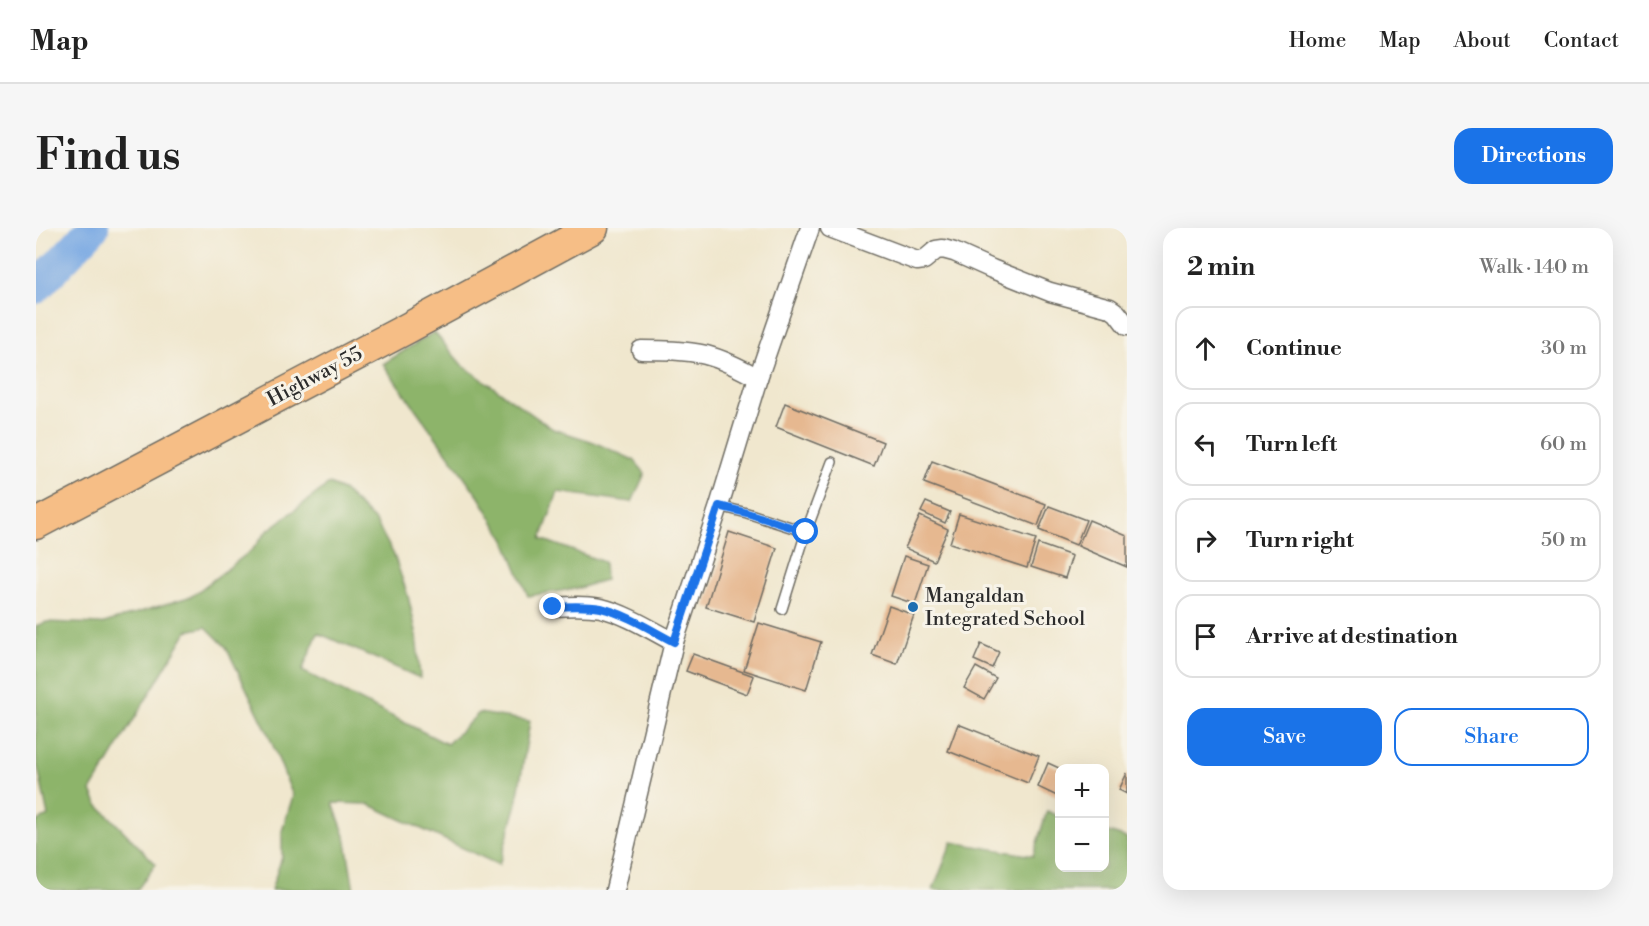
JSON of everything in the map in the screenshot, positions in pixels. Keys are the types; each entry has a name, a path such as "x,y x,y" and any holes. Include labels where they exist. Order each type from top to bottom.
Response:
{"highway":[{"name":"Highway 55","path":"36,524 592,228"}],"street":[{"path":"615,890 674,642 758,378 810,228"},
{"path":"830,228 917,261 924,260 936,250 954,252 992,270 1050,292 1110,308 1127,326"},
{"path":"641,350 682,351 707,355 758,378"},
{"path":"553,607 602,608 674,642"}],"lane":[{"path":"782,609 806,532 832,462"},
{"path":"719,506 806,532"}],"green space":[{"path":"434,332 462,365 553,429 591,441 634,460 645,473 632,502 558,492 541,539 604,562 605,580 579,588 528,596 505,540 479,497 383,364"},
{"path":"329,484 344,491 376,522 394,555 408,596 416,631 420,678 318,633 302,671 447,744 479,713 530,721 516,807 499,865 368,804 333,803 345,836 354,890 271,890 282,857 282,831 293,796 268,733 226,647 206,627 187,631 91,791 97,804 156,864 137,890 36,890 36,822 48,816 36,758 36,626 46,622 101,624 192,596 253,549 266,532"},
{"path":"1047,811 1055,814 1055,872 1109,872 1109,832 1127,838 1127,890 933,890 952,842 1033,856"}],"building":[{"path":"785,403 883,442 874,466 776,427"},
{"path":"932,461 1046,504 1038,526 924,483"},
{"path":"926,502 950,512 945,523 921,512"},
{"path":"1049,506 1086,520 1076,545 1039,530"},
{"path":"959,514 1036,539 1027,568 950,543"},
{"path":"920,516 948,529 934,561 905,548"},
{"path":"1089,520 1127,536 1127,567 1078,546"},
{"path":"729,532 777,548 754,622 706,607"},
{"path":"1038,544 1072,556 1065,578 1031,567"},
{"path":"904,556 928,564 915,604 891,596"},
{"path":"889,606 914,615 897,664 872,655"},
{"path":"759,623 821,642 806,690 744,670"},
{"path":"981,644 999,652 992,668 974,660"},
{"path":"693,654 754,676 747,694 686,671"},
{"path":"976,667 996,678 984,699 964,688"},
{"path":"958,724 1039,756 1028,783 948,751"},
{"path":"1048,763 1055,766 1055,795 1038,787"},
{"path":"1127,773 1127,794 1119,790"}],"waterway":[{"path":"36,288 93,228"}],"place":[{"name":"Mangaldan Integrated School","path":"913,607"}],"route":[{"path":"553,607 602,608 674,642 719,506 806,532"}]}
